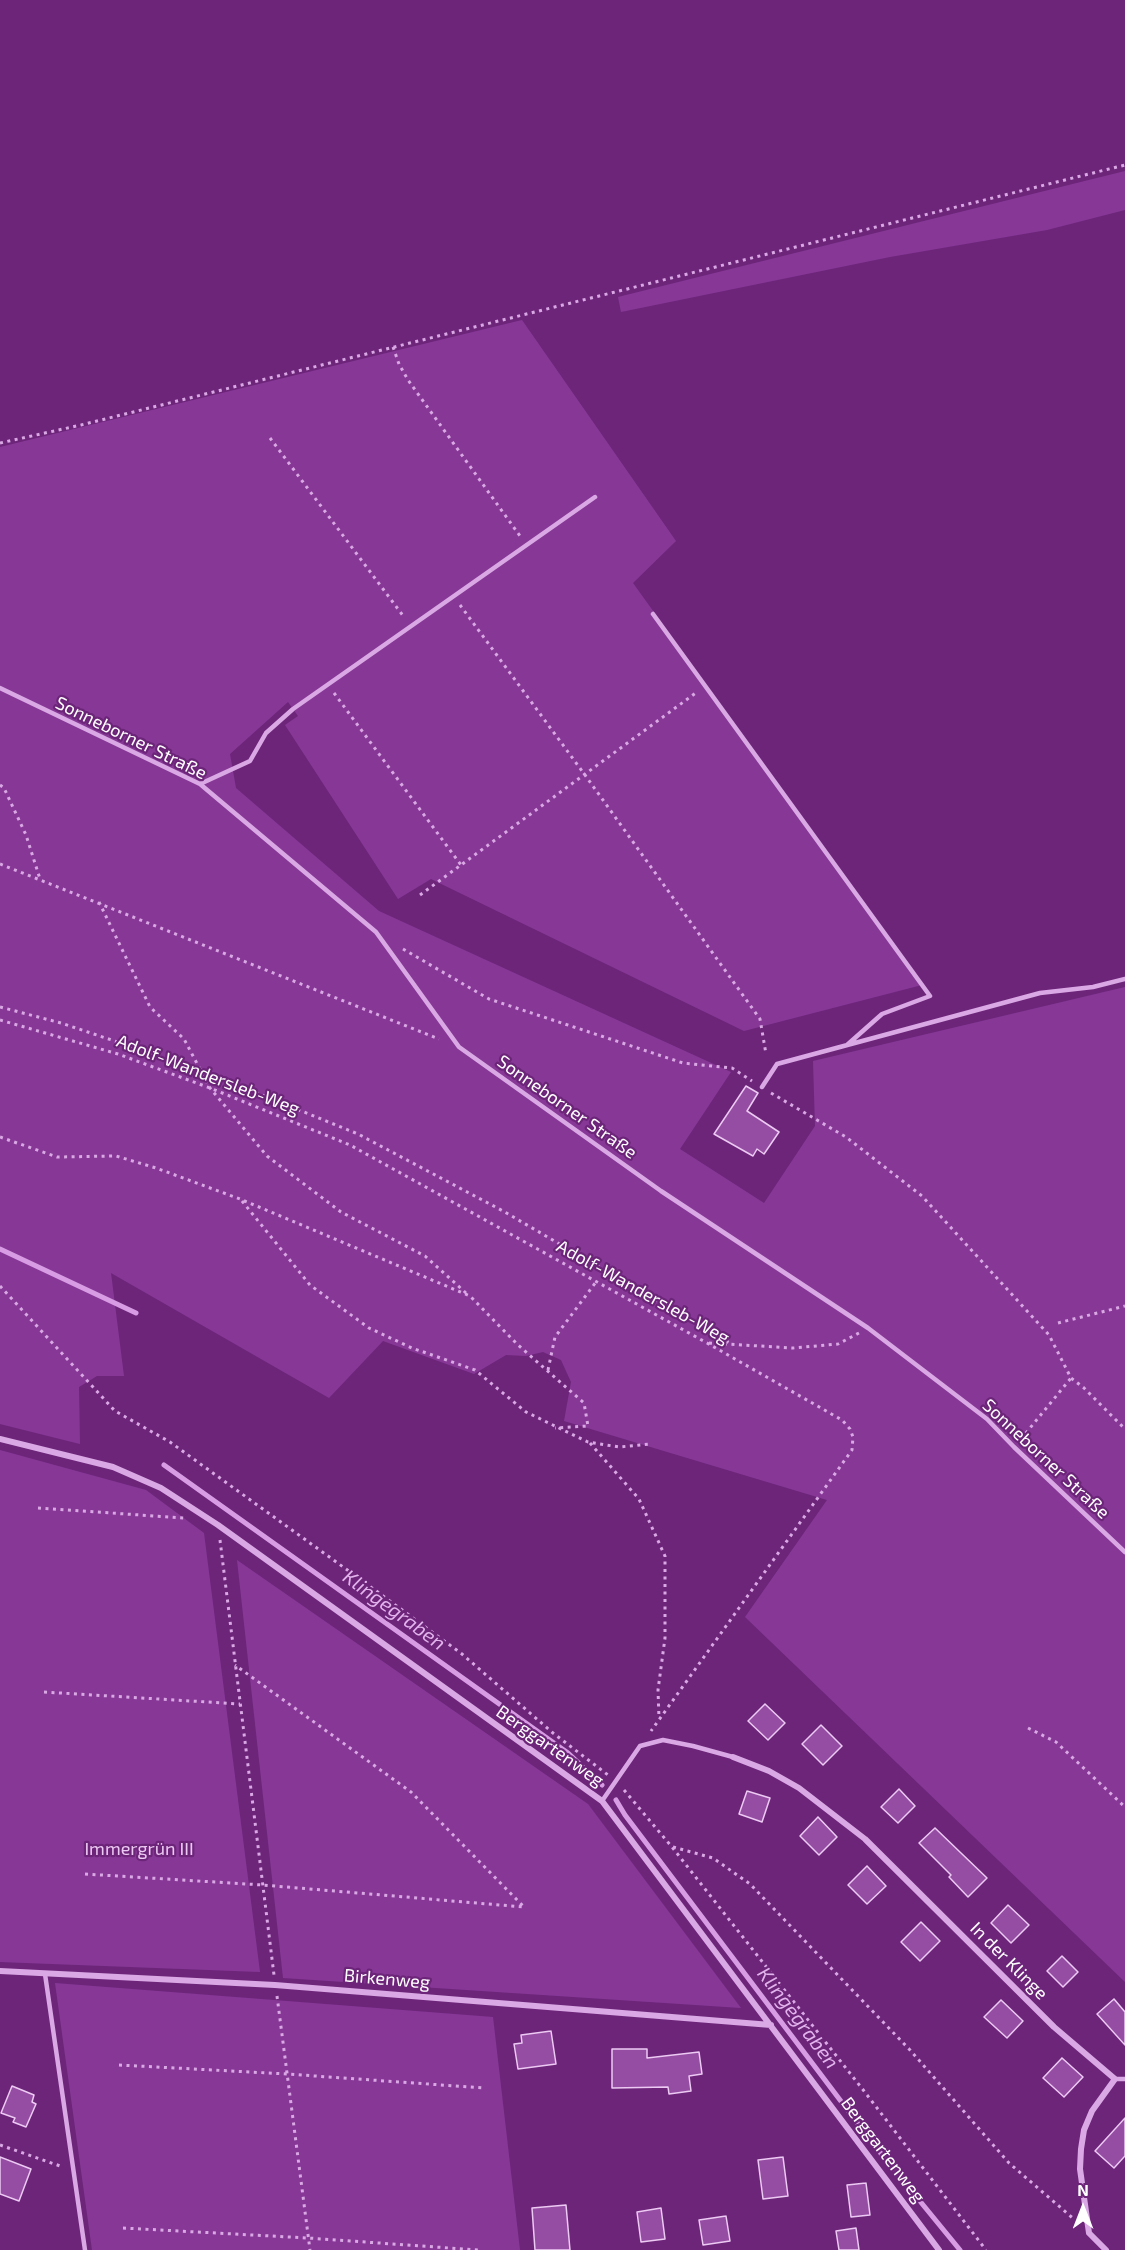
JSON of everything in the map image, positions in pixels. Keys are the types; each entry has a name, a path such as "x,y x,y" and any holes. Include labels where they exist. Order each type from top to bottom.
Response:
{"street":[{"name":"Berggartenweg","path":"0,1439 114,1467 161,1488 218,1525 602,1801 939,2250"},
{"name":"In der Klinge","path":"732,1756 769,1771 799,1788 865,1839 1054,2027 1115,2079"},
{"name":"Birkenweg","path":"0,1971 275,1985 771,2025"},
{"path":"1106,2250 1089,2233 1080,2169 1081,2149 1084,2130 1092,2111 1115,2079"}],"lane":[{"path":"200,784 250,760 266,734 293,709 595,497"},
{"path":"653,614 930,996 882,1014 847,1045"},
{"name":"Sonneborner Straße","path":"0,688 200,784 376,933 459,1047 661,1191 868,1328 987,1419 1125,1552"},
{"path":"762,1087 777,1064 1040,993 1094,987 1125,979"},
{"path":"602,1801 640,1746 663,1740 732,1756"},
{"path":"45,1974 85,2250"},
{"path":"1115,2079 1125,2079"}],"path":[{"path":"0,443 81,425 1125,165"},
{"path":"393,347 408,380 526,545"},
{"path":"270,438 411,626"},
{"path":"453,596 760,1019 766,1054"},
{"path":"328,684 461,865"},
{"path":"420,895 706,686"},
{"path":"0,785 4,788 26,834 40,880"},
{"path":"0,864 459,1047"},
{"path":"99,902 150,1007 184,1039 210,1088 267,1156 341,1212 425,1256 470,1296 518,1345 584,1403 588,1426 555,1428"},
{"path":"396,945 489,999 683,1063 732,1068 846,1137 922,1196 1049,1335 1071,1378 1125,1429"},
{"path":"0,1006 61,1023 201,1070 358,1134 429,1170 733,1345"},
{"name":"Adolf-Wandersleb-Weg","path":"0,1020 117,1054 210,1088 350,1145 707,1343 842,1420 850,1429 853,1437 852,1450 640,1746"},
{"path":"0,1137 57,1157 116,1156 156,1168 240,1199 470,1296"},
{"path":"240,1199 310,1285 369,1328 412,1348 475,1370 526,1412 588,1442 619,1447 650,1444"},
{"path":"548,1370 555,1337 596,1282"},
{"path":"0,1286 104,1398"},
{"path":"1058,1323 1125,1306"},
{"path":"707,1343 793,1348 838,1344 868,1328"},
{"path":"1014,1447 1071,1378"},
{"path":"588,1442 639,1499 665,1556 665,1638 658,1690 659,1719"},
{"path":"38,1508 187,1518"},
{"path":"218,1525 310,2250"},
{"path":"85,1874 263,1885 524,1906 411,1792 235,1665"},
{"path":"44,1692 240,1704"},
{"path":"1028,1728 1056,1742 1125,1807"},
{"path":"672,1847 713,1858 750,1884 910,2050 1008,2163 1089,2233"},
{"path":"119,2065 484,2088"},
{"path":"0,2145 74,2171"},
{"path":"123,2229 308,2238 478,2250"}],"green space":[{"path":"1125,171 1125,210 1047,230 890,257 621,312 618,297"},
{"path":"522,320 676,541 633,583 922,985 744,1031 431,879 398,899 285,725 298,716 288,702 230,754 236,788 379,911 731,1072 680,1149 764,1203 815,1126 813,1061 1125,987 1125,1982 745,1617 827,1500 564,1421 571,1382 561,1360 543,1352 526,1356 506,1355 474,1374 383,1341 329,1398 111,1273 124,1376 97,1376 79,1387 80,1444 0,1424 0,447"},
{"name":"Immergrün III","path":"0,1450 146,1490 204,1533 260,1972 0,1962"},
{"path":"237,1560 588,1804 741,2008 283,1978"},
{"path":"55,1983 493,2017 520,2250 92,2250"}],"building":[{"path":"746,1086 758,1093 747,1111 779,1132 764,1154 757,1149 753,1156 714,1134"},
{"path":"765,1704 785,1723 768,1740 748,1721"},
{"path":"821,1725 842,1746 823,1765 802,1744"},
{"path":"899,1789 915,1806 898,1823 881,1807"},
{"path":"747,1791 770,1798 762,1822 739,1814"},
{"path":"818,1817 837,1837 819,1855 800,1836"},
{"path":"935,1828 987,1878 968,1897 949,1877 951,1875 919,1843"},
{"path":"867,1866 886,1886 867,1904 848,1885"},
{"path":"1008,1905 1029,1925 1011,1943 991,1923"},
{"path":"921,1922 940,1941 920,1961 901,1942"},
{"path":"1062,1956 1078,1972 1063,1987 1047,1971"},
{"path":"1114,1999 1125,2012 1125,2045 1097,2014"},
{"path":"1001,2000 1023,2021 1007,2038 984,2017"},
{"path":"551,2031 556,2064 518,2069 514,2044 522,2043 521,2035"},
{"path":"612,2049 647,2049 647,2058 699,2052 702,2074 689,2076 691,2091 669,2094 668,2087 612,2088"},
{"path":"1062,2058 1083,2077 1064,2097 1043,2078"},
{"path":"12,2086 34,2095 32,2102 36,2104 26,2127 13,2122 15,2118 1,2113"},
{"path":"1125,2118 1125,2156 1114,2168 1095,2151"},
{"path":"0,2157 31,2169 19,2201 0,2194"},
{"path":"783,2157 788,2196 763,2199 758,2160"},
{"path":"866,2183 870,2215 851,2217 847,2185"},
{"path":"566,2205 570,2250 535,2250 532,2208"},
{"path":"661,2208 665,2239 641,2242 637,2212"},
{"path":"726,2216 730,2241 703,2245 699,2220"},
{"path":"856,2228 859,2250 839,2250 836,2231"}],"waterway":[{"name":"Klingegraben","path":"0,1249 136,1313"},
{"name":"Klingegraben","path":"164,1465 568,1753 602,1785"},
{"name":"Klingegraben","path":"616,1800 874,2145 960,2250"}]}
